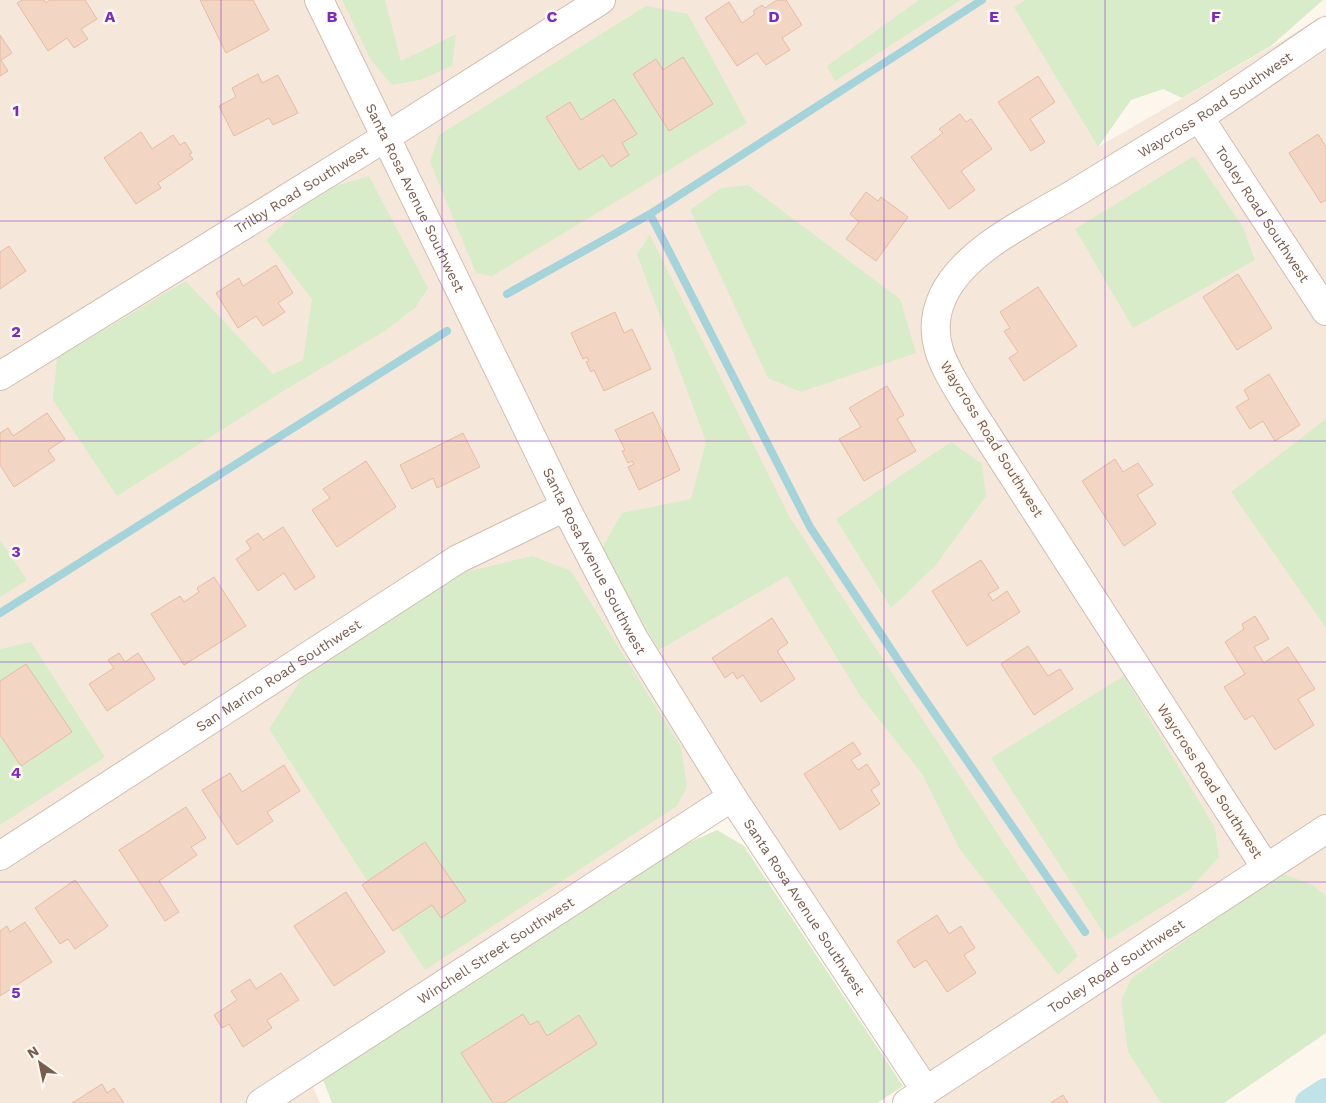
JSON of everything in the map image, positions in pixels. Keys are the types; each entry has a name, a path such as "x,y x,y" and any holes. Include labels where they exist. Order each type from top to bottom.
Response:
{"street":[{"name":"Santa Rosa Avenue Southwest","path":"318,0 565,507 634,639 916,1097"},
{"name":"Trilby Road Southwest","path":"0,376 386,137 601,0"},
{"name":"Waycross Road Southwest","path":"1266,868 965,401 938,351 935,332 942,298 950,283 969,261 1029,221 1199,117 1326,31"},
{"name":"Tooley Road Southwest","path":"1199,117 1326,311"},
{"name":"San Marino Road Southwest","path":"0,856 458,558 565,507"},
{"name":"Winchell Street Southwest","path":"261,1103 732,797"},
{"name":"Tooley Road Southwest","path":"916,1097 1326,829"}],"shaded area":[{"path":"0,0 1025,0 1015,7 1098,147 1326,15 1326,1023 1204,1103 907,1103 925,1091 731,797 261,1103 0,1103"},
{"path":"313,1087 320,1103 288,1103"}],"green space":[{"path":"342,0 385,0 401,61 456,34 452,66 420,80 392,85 371,60"},
{"path":"919,0 961,0 835,81 827,66"},
{"path":"1025,0 1323,0 1271,46 1182,98 1163,89 1131,100 1098,147 1014,7"},
{"path":"646,6 688,14 747,123 492,276 476,273 430,162 439,135"},
{"path":"1194,156 1243,227 1255,260 1133,328 1075,229"},
{"path":"369,176 428,288 415,308 383,332 288,388 117,496 53,400 57,358 186,281 273,374 303,360 312,299 266,240 319,191"},
{"path":"748,185 900,299 916,353 801,392 768,378 690,210 721,188"},
{"path":"650,235 789,516 1078,956 1058,975 959,848 922,774 859,694 787,576 659,650 601,550 622,513 691,499 706,442 637,254"},
{"path":"1326,419 1326,628 1231,492"},
{"path":"951,442 982,464 986,496 936,565 891,608 836,519"},
{"path":"0,540 27,580 0,597"},
{"path":"532,556 571,571 681,747 687,786 677,806 425,970 269,729 302,678 462,573"},
{"path":"31,642 105,757 0,825 0,649"},
{"path":"1124,676 1215,828 1219,857 1189,890 1108,940 991,758"},
{"path":"717,830 744,846 903,1086 877,1103 332,1103 323,1080 670,851"},
{"path":"1280,873 1313,885 1326,896 1326,1033 1224,1103 1161,1103 1128,1052 1121,1001 1131,979"}],"building":[{"path":"22,0 44,0 46,3 50,0 85,0 97,19 81,29 88,39 74,48 67,38 48,51 17,3"},
{"path":"200,0 253,0 269,30 226,53"},
{"path":"777,0 786,0 802,25 782,38 790,50 766,65 757,53 737,66 705,18 729,2 742,23 755,14 753,11 762,5 765,8"},
{"path":"0,35 12,53 1,60 8,71 0,76"},
{"path":"683,57 713,104 669,131 633,74 656,59 663,70"},
{"path":"258,74 262,83 278,75 298,113 273,125 269,118 234,136 219,106 236,97 232,88"},
{"path":"1038,76 1055,102 1030,119 1045,142 1031,151 998,102"},
{"path":"614,99 637,134 622,143 629,155 611,167 603,155 579,170 546,117 570,102 581,120"},
{"path":"960,114 966,122 971,119 992,149 961,171 975,190 949,209 911,157 943,133 939,129"},
{"path":"141,132 152,149 173,135 180,145 185,142 192,153 189,154 193,159 158,183 161,188 136,204 104,158"},
{"path":"1318,134 1326,147 1326,200 1321,203 1289,153"},
{"path":"866,192 878,201 881,197 908,217 876,261 846,239 859,222 850,214"},
{"path":"9,246 26,271 0,289 0,252"},
{"path":"276,265 293,293 278,303 285,312 263,326 256,316 238,328 216,293 239,278 243,286"},
{"path":"1238,274 1272,328 1237,350 1203,297"},
{"path":"1038,287 1077,346 1024,381 1009,358 1018,352 1004,331 1010,328 1000,312"},
{"path":"615,312 624,333 632,329 651,369 604,391 594,370 591,372 586,362 589,361 587,357 583,359 571,333"},
{"path":"1269,374 1300,425 1275,441 1263,421 1250,429 1236,407 1249,399 1244,390"},
{"path":"887,386 904,415 897,419 916,451 864,481 839,439 861,427 849,408"},
{"path":"653,412 680,470 639,490 628,467 634,464 632,461 628,463 622,451 625,450 615,430"},
{"path":"47,413 65,439 48,450 55,460 14,487 0,465 0,433 8,428 13,436"},
{"path":"463,433 480,467 437,488 433,478 412,489 400,465"},
{"path":"1115,459 1123,472 1138,463 1153,485 1137,495 1156,524 1124,546 1082,481"},
{"path":"366,461 396,507 337,547 312,510 330,498 323,489"},
{"path":"283,527 315,577 295,590 284,573 258,591 236,559 251,549 246,541 258,533 263,540"},
{"path":"981,560 999,588 988,594 993,601 1007,591 1020,612 967,646 932,591"},
{"path":"214,577 246,626 184,665 151,614 180,596 184,602 199,592 197,588"},
{"path":"1255,616 1269,639 1254,647 1264,663 1288,647 1315,689 1298,699 1314,725 1275,750 1253,715 1245,720 1224,687 1245,674 1225,642 1244,629 1242,624"},
{"path":"772,618 788,643 777,651 795,679 761,702 743,675 737,679 733,672 725,678 712,658"},
{"path":"1028,646 1048,676 1060,669 1073,689 1034,715 1001,664"},
{"path":"119,653 125,662 138,653 155,679 107,711 89,684 114,668 108,660"},
{"path":"26,664 72,732 21,766 0,735 0,681"},
{"path":"853,742 861,754 851,760 858,770 867,764 880,784 871,790 880,804 840,830 804,774"},
{"path":"284,765 300,791 267,812 273,821 237,845 202,790 230,773 242,792"},
{"path":"186,807 206,838 191,847 197,855 159,881 179,912 165,921 119,850"},
{"path":"425,842 466,901 441,918 432,905 393,931 362,885"},
{"path":"75,880 108,926 75,949 68,939 60,944 35,908"},
{"path":"346,892 385,952 334,986 294,926"},
{"path":"937,915 949,934 961,926 975,948 964,955 976,973 947,992 926,960 914,968 897,941"},
{"path":"25,922 52,962 0,996 0,931 7,926 10,932"},
{"path":"281,973 299,1000 267,1020 272,1028 243,1047 229,1024 222,1028 214,1015 237,1000 231,991 250,979 256,989"},
{"path":"523,1014 530,1025 538,1021 547,1036 579,1015 597,1044 504,1103 493,1103 461,1053"},
{"path":"102,1084 107,1093 114,1088 124,1103 72,1103"},
{"path":"1063,1095 1068,1103 1051,1103 1052,1102"}],"waterway":[{"path":"507,294 650,214 982,0"},
{"path":"650,214 810,527 910,678 1085,932"},
{"path":"0,613 447,331"},
{"path":"1309,1103 1326,1092"}]}
